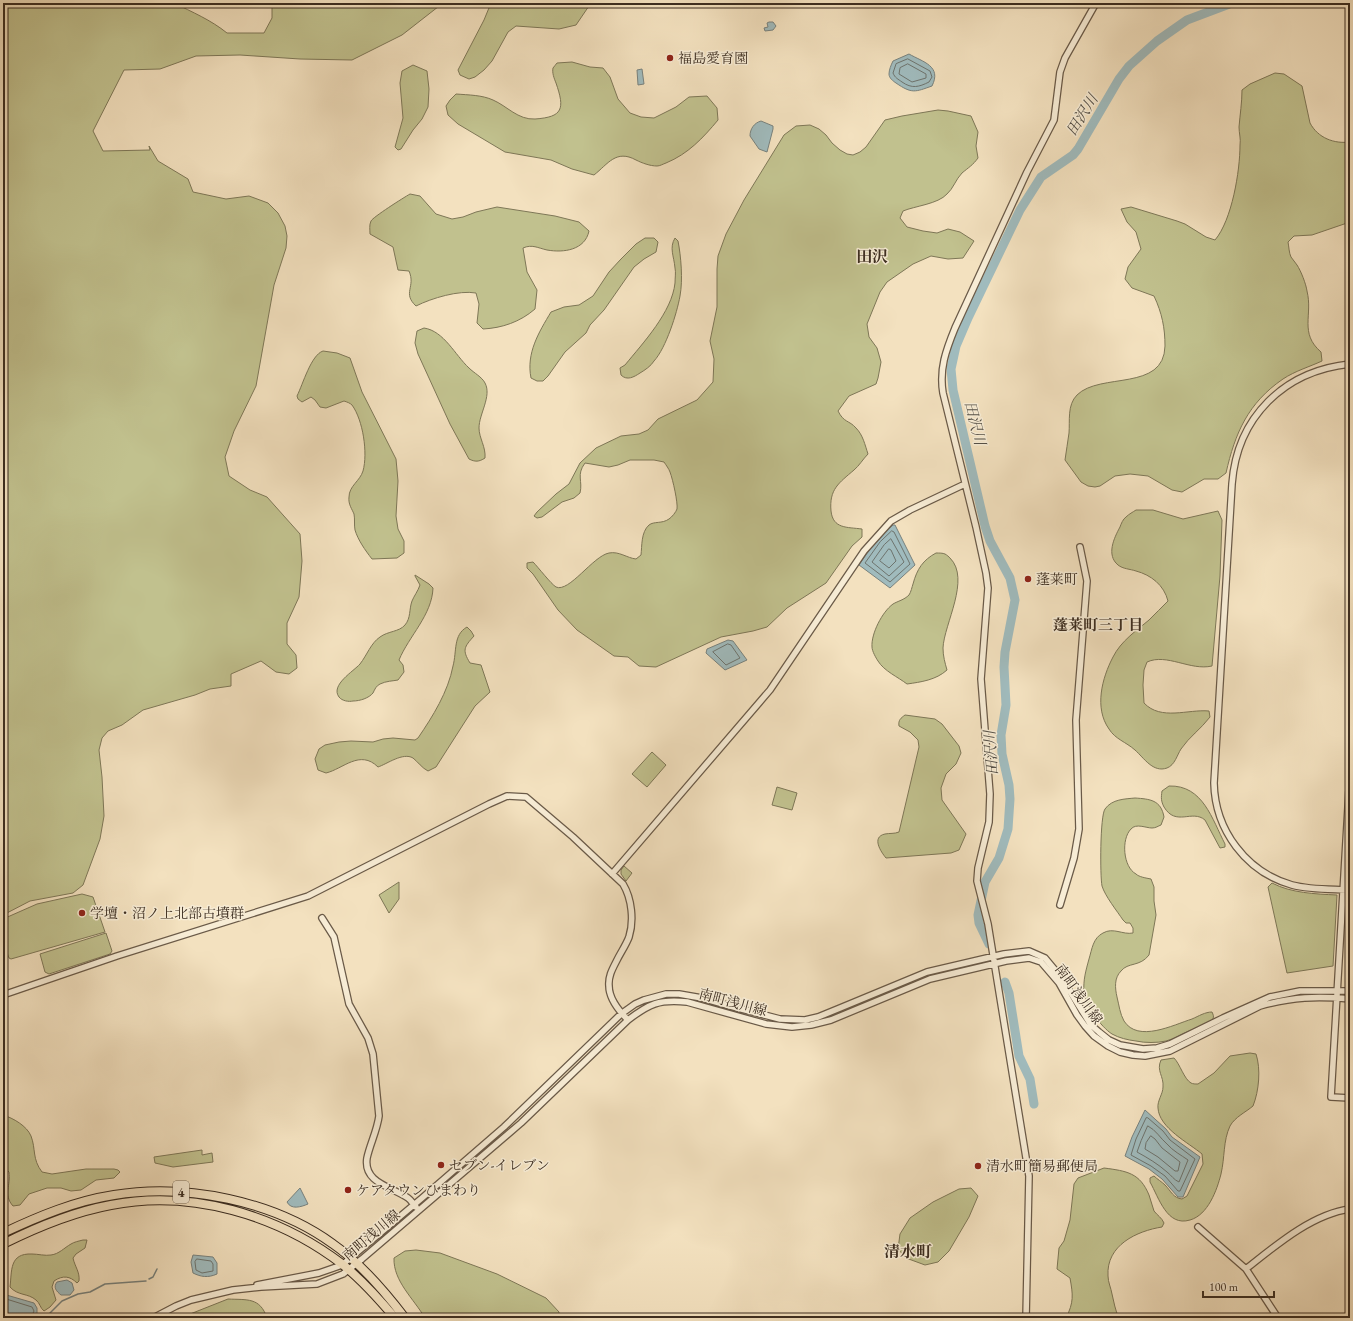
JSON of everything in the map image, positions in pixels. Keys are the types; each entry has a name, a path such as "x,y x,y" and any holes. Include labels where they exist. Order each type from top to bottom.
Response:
{"highway":[{"name":"4","path":"3,1233 46,1214 91,1199 140,1191 212,1195 273,1213 316,1233 354,1261 389,1298 405,1318"},
{"name":"4","path":"3,1244 62,1218 112,1204 138,1201 201,1204 239,1212 282,1228 301,1237 345,1268 368,1288 395,1318"}],"street":[{"path":"1026,1318 1029,1176 992,957 988,924 978,888 977,876 987,834 990,813 990,794 981,679 988,588 985,566 941,382 941,372 944,354 955,328 1013,202 1054,120 1058,86 1063,65 1080,30 1096,3"},
{"path":"1350,364 1319,370 1296,380 1280,391 1257,413 1247,429 1239,447 1232,484 1214,783 1214,796 1224,828 1231,840 1259,870 1277,880 1293,885 1350,890"},
{"path":"612,874 770,690 864,551 882,530 891,521 910,510 965,484"},
{"path":"1060,905 1074,858 1079,829 1076,720 1087,581 1080,547"},
{"path":"1350,773 1331,1097 1350,1098"},
{"path":"3,995 117,956 308,896 507,796 526,797 573,837 612,874 626,890 632,913 631,929 612,970 608,987 616,1006 628,1020"},
{"path":"322,918 334,937 349,1004 368,1038 373,1054 379,1116 378,1126 367,1159 367,1167 369,1173 379,1183 408,1198 419,1210"},
{"name":"南町浅川線","path":"354,1261 414,1205 504,1127 622,1014 635,1004 666,994 679,994 702,998 780,1019 805,1020 818,1017 927,972 992,957 1029,951 1044,958 1062,977 1091,1025 1109,1040 1125,1046 1143,1049 1157,1048 1170,1044 1270,997 1300,990 1350,991"},
{"name":"南町浅川線","path":"354,1261 419,1210 521,1123 628,1020 654,1003 678,1001 699,1004 766,1024 792,1027 811,1025 832,1020 885,996 930,979 1024,958 1040,962 1059,983 1081,1020 1094,1036 1120,1052 1145,1056 1170,1051 1260,1006 1301,997 1350,999"},
{"path":"1246,1269 1277,1245 1306,1226 1342,1210 1350,1209"},
{"path":"1198,1227 1246,1269 1278,1318"},
{"path":"233,1290 345,1268 354,1261"},
{"name":"南町浅川線","path":"153,1318 191,1300 233,1290 317,1284 336,1278 345,1268"}],"green space":[{"path":"3,3 174,3 208,20 227,33 264,33 272,18 272,3 443,3 402,35 352,60 300,59 240,55 196,56 160,69 124,70 93,131 103,151 150,150 149,146 158,161 188,179 193,192 226,199 249,196 268,203 278,213 285,226 287,236 286,248 274,285 256,386 234,431 225,457 229,476 250,490 267,497 300,534 302,561 299,597 287,623 287,644 296,655 297,668 289,674 276,672 261,661 231,674 231,686 210,689 195,695 143,710 122,725 108,731 102,738 99,750 104,816 100,839 83,885 73,893 30,901 3,915"},
{"path":"491,3 591,3 576,25 559,29 516,26 508,32 492,61 484,70 475,77 469,79 460,75 458,70 484,20"},
{"path":"572,62 590,67 603,68 610,77 618,99 630,113 641,117 654,118 676,107 689,97 707,96 717,108 718,120 695,145 666,163 659,166 654,166 623,156 613,159 594,175 572,169 551,160 505,152 458,124 448,115 446,106 456,94 489,98 518,115 529,119 544,118 556,114 561,105 559,92 553,74 553,68 557,63"},
{"path":"413,65 427,71 429,89 428,107 422,119 401,149 398,150 395,147 403,118 400,83 402,71"},
{"path":"1275,73 1284,74 1302,86 1310,123 1317,133 1332,141 1350,142 1350,222 1312,235 1294,236 1288,242 1290,255 1299,268 1306,285 1309,308 1308,331 1314,345 1321,352 1322,361 1297,371 1283,379 1261,398 1252,409 1239,432 1226,473 1218,479 1204,479 1182,492 1172,490 1148,476 1130,474 1115,476 1100,486 1088,486 1081,482 1065,460 1069,433 1070,408 1074,399 1087,388 1143,376 1154,370 1162,360 1165,346 1162,321 1154,296 1132,288 1125,279 1128,267 1141,249 1136,232 1127,222 1121,209 1131,207 1177,221 1185,224 1206,237 1215,240 1226,220 1237,181 1240,156 1239,127 1242,90 1250,84"},
{"path":"938,110 971,116 978,132 976,146 978,158 962,173 953,187 943,197 903,211 900,218 907,227 937,233 948,229 960,232 974,241 963,258 948,259 931,256 913,264 887,282 880,292 867,324 869,337 877,348 881,362 876,384 849,396 838,411 844,420 853,425 858,431 864,440 868,454 836,487 833,492 831,503 832,517 835,521 842,526 862,529 862,537 852,546 826,583 787,608 767,627 721,637 656,667 639,666 628,657 614,656 577,630 558,610 533,574 527,568 527,563 533,562 556,587 561,587 568,585 596,560 609,553 616,553 636,559 641,555 642,539 646,528 653,523 669,519 677,509 674,486 668,468 664,462 654,460 630,460 609,467 585,463 582,467 580,475 580,493 574,498 562,502 542,517 537,518 534,516 556,494 569,484 580,463 596,448 621,436 639,434 648,430 658,419 697,400 713,382 714,359 710,341 717,307 718,256 726,234 744,200 784,135 796,126 810,125 819,129 840,150 847,154 853,155 866,147 885,120"},
{"path":"410,194 420,196 436,214 452,219 497,207 555,216 579,222 589,231 583,242 573,249 554,251 532,246 523,248 527,272 537,290 535,309 529,314 510,324 483,329 477,323 479,304 476,293 469,292 446,295 416,306 409,293 411,277 409,271 398,270 393,247 370,234 370,224 373,219"},
{"path":"645,238 654,238 658,242 656,252 634,267 604,310 590,325 586,333 565,352 548,376 543,381 537,381 531,378 530,360 532,351 538,335 551,312 564,307 579,305 593,296 609,272 636,244"},
{"path":"675,238 678,241 679,247 681,290 674,321 663,348 651,365 635,376 630,378 623,377 621,375 620,368 625,365 656,327 673,294 675,271 672,245"},
{"path":"424,328 438,334 449,344 464,363 485,383 487,394 479,428 485,458 479,461 469,459 450,424 418,354 415,343 417,331"},
{"path":"323,351 337,353 350,358 362,392 396,459 398,481 396,516 398,529 404,541 404,553 397,558 372,559 362,545 355,530 354,514 349,502 349,493 362,475 365,455 364,437 356,411 352,405 344,401 326,408 320,407 311,397 302,402 298,399 297,396 311,364"},
{"path":"1136,510 1153,510 1183,519 1218,511 1222,520 1220,576 1212,666 1204,667 1171,661 1155,660 1147,662 1144,670 1144,703 1151,708 1158,712 1166,713 1209,711 1210,717 1184,745 1172,765 1162,769 1153,767 1135,750 1111,732 1104,721 1101,703 1103,683 1109,665 1116,651 1168,601 1163,590 1152,578 1118,565 1112,556 1112,546 1122,522 1127,516"},
{"path":"936,553 944,554 950,558 956,567 958,578 955,602 944,638 943,648 947,670 933,678 907,684 887,671 878,661 872,649 873,636 885,612 893,604 909,595 916,574 921,566 927,559"},
{"path":"415,575 433,588 432,598 429,607 399,660 403,665 404,672 398,680 385,682 379,685 367,698 351,701 342,699 339,697 337,692 340,683 360,664 374,642 383,635 403,627 407,622 412,601 420,585"},
{"path":"467,627 474,636 466,646 466,655 470,663 481,665 490,692 475,706 436,767 428,771 413,758 405,756 378,767 371,762 358,760 326,773 318,770 315,759 319,749 325,745 351,741 373,742 393,738 415,740 418,738 448,685 451,676 457,639 459,634"},
{"path":"905,715 935,719 942,724 959,746 961,753 956,764 946,774 941,788 942,800 966,834 959,850 951,853 886,858 878,845 879,838 881,836 899,832 919,747 918,740 910,732 899,726 899,721"},
{"path":"652,752 666,765 647,787 632,774"},
{"path":"1169,786 1181,787 1198,797 1211,814 1225,847 1220,848 1205,820 1195,816 1179,817 1169,813 1164,807 1161,798 1162,791"},
{"path":"777,787 797,793 792,810 772,805"},
{"path":"1135,798 1154,802 1163,811 1164,817 1161,825 1156,827 1133,827 1126,839 1125,853 1128,865 1137,875 1151,879 1154,887 1156,915 1149,955 1146,959 1124,968 1117,977 1116,990 1124,1021 1130,1027 1138,1031 1147,1032 1166,1028 1202,1014 1212,1012 1213,1016 1209,1023 1169,1040 1159,1042 1130,1040 1112,1034 1103,1026 1090,1009 1084,992 1086,971 1092,948 1097,938 1107,931 1133,933 1133,928 1130,923 1126,923 1123,920 1108,899 1102,886 1101,846 1102,823 1105,809 1115,801"},
{"path":"624,866 632,873 626,881 621,874 621,870"},
{"path":"399,882 399,899 389,913 379,895"},
{"path":"1272,883 1295,891 1337,895 1333,966 1287,973 1268,887"},
{"path":"82,894 93,897 105,932 11,959 9,958 3,942 3,919 37,904"},
{"path":"106,933 112,951 110,954 49,974 45,972 40,954"},
{"path":"1250,1053 1256,1054 1258,1060 1259,1080 1257,1094 1253,1106 1238,1117 1230,1126 1226,1137 1221,1174 1211,1201 1202,1213 1190,1220 1182,1221 1175,1219 1165,1210 1150,1182 1150,1178 1154,1176 1165,1185 1174,1196 1182,1199 1187,1196 1203,1164 1202,1154 1169,1128 1163,1122 1160,1115 1158,1105 1163,1087 1159,1067 1161,1060 1174,1058 1189,1081 1193,1084 1198,1084 1214,1073 1230,1056"},
{"path":"3,1115 19,1123 29,1132 35,1158 42,1172 52,1174 86,1169 114,1169 120,1172 114,1178 96,1180 81,1190 71,1191 61,1188 47,1188 29,1194 20,1205 13,1206 8,1198 9,1172 3,1166"},
{"path":"202,1150 202,1155 212,1153 213,1162 173,1167 155,1163 154,1157"},
{"path":"1104,1168 1126,1172 1137,1178 1150,1197 1154,1211 1164,1223 1162,1227 1143,1232 1125,1241 1112,1256 1109,1265 1108,1278 1119,1318 1066,1318 1072,1298 1070,1278 1057,1269 1059,1248 1064,1241 1070,1220 1074,1184 1078,1178"},
{"path":"971,1188 978,1196 969,1217 949,1251 938,1262 925,1265 906,1258 898,1249 900,1234 910,1218 933,1202 959,1189"},
{"path":"87,1240 85,1248 73,1258 78,1272 79,1281 77,1283 72,1279 63,1277 54,1281 52,1287 56,1300 44,1311 33,1298 16,1292 10,1287 13,1264 19,1256 25,1254 54,1254 72,1243"},
{"path":"416,1250 440,1253 497,1274 546,1298 559,1312 559,1318 425,1318 400,1282 395,1266 394,1258 405,1251"},
{"path":"228,1299 247,1300 257,1303 261,1306 267,1318 180,1318"}],"water":[{"path":"773,22 776,26 773,30 765,31 764,28 768,27 767,23"},
{"path":"909,54 925,62 933,69 935,74 932,86 914,91 901,87 890,78 889,72 893,61"},
{"path":"642,69 644,84 638,85 637,70"},
{"path":"761,121 773,126 767,152 759,149 750,136 753,127 756,123"},
{"path":"893,525 895,525 915,565 890,588 859,565 877,539"},
{"path":"728,640 733,641 747,660 725,670 706,653 707,649"},
{"path":"1145,1110 1166,1129 1172,1137 1200,1157 1183,1197 1178,1197 1162,1179 1149,1169 1125,1156"},
{"path":"300,1188 308,1204 299,1207 289,1205 287,1202"},
{"path":"193,1255 213,1257 217,1263 217,1274 205,1276 193,1273 191,1262"},
{"path":"67,1280 72,1283 74,1290 70,1295 61,1295 55,1286 57,1282"},
{"path":"3,1294 34,1303 37,1308 37,1314 33,1318 5,1318 3,1314"}],"waterway":[{"name":"田沢川","path":"989,944 979,923 978,915 985,882 999,858 1008,829 1010,799 1009,785 1002,754 1001,735 1006,705 1004,667 1005,652 1015,600 1010,578 990,541 985,526 953,390 951,369 956,346 1020,210 1041,177 1073,155 1078,149 1119,79 1129,66 1157,41 1187,20 1232,3"},
{"name":"田沢川","path":"1005,982 1009,993 1019,1056 1030,1079 1034,1104"},
{"path":"149,1279 153,1277 157,1269"},
{"path":"45,1318 62,1301 78,1294 90,1292 105,1284 146,1281"}],"place":[{"name":"福島愛育園","path":"670,58"},
{"name":"蓬莱町","path":"1028,579"},
{"name":"学壇・沼ノ上北部古墳群","path":"82,913"},
{"name":"セブン-イレブン","path":"441,1165"},
{"name":"清水町簡易郵便局","path":"978,1166"},
{"name":"ケアタウンひまわり","path":"348,1190"}],"district":[{"name":"田沢","path":"872,256"},
{"name":"蓬莱町三丁目","path":"1098,625"},
{"name":"清水町","path":"908,1251"}]}
